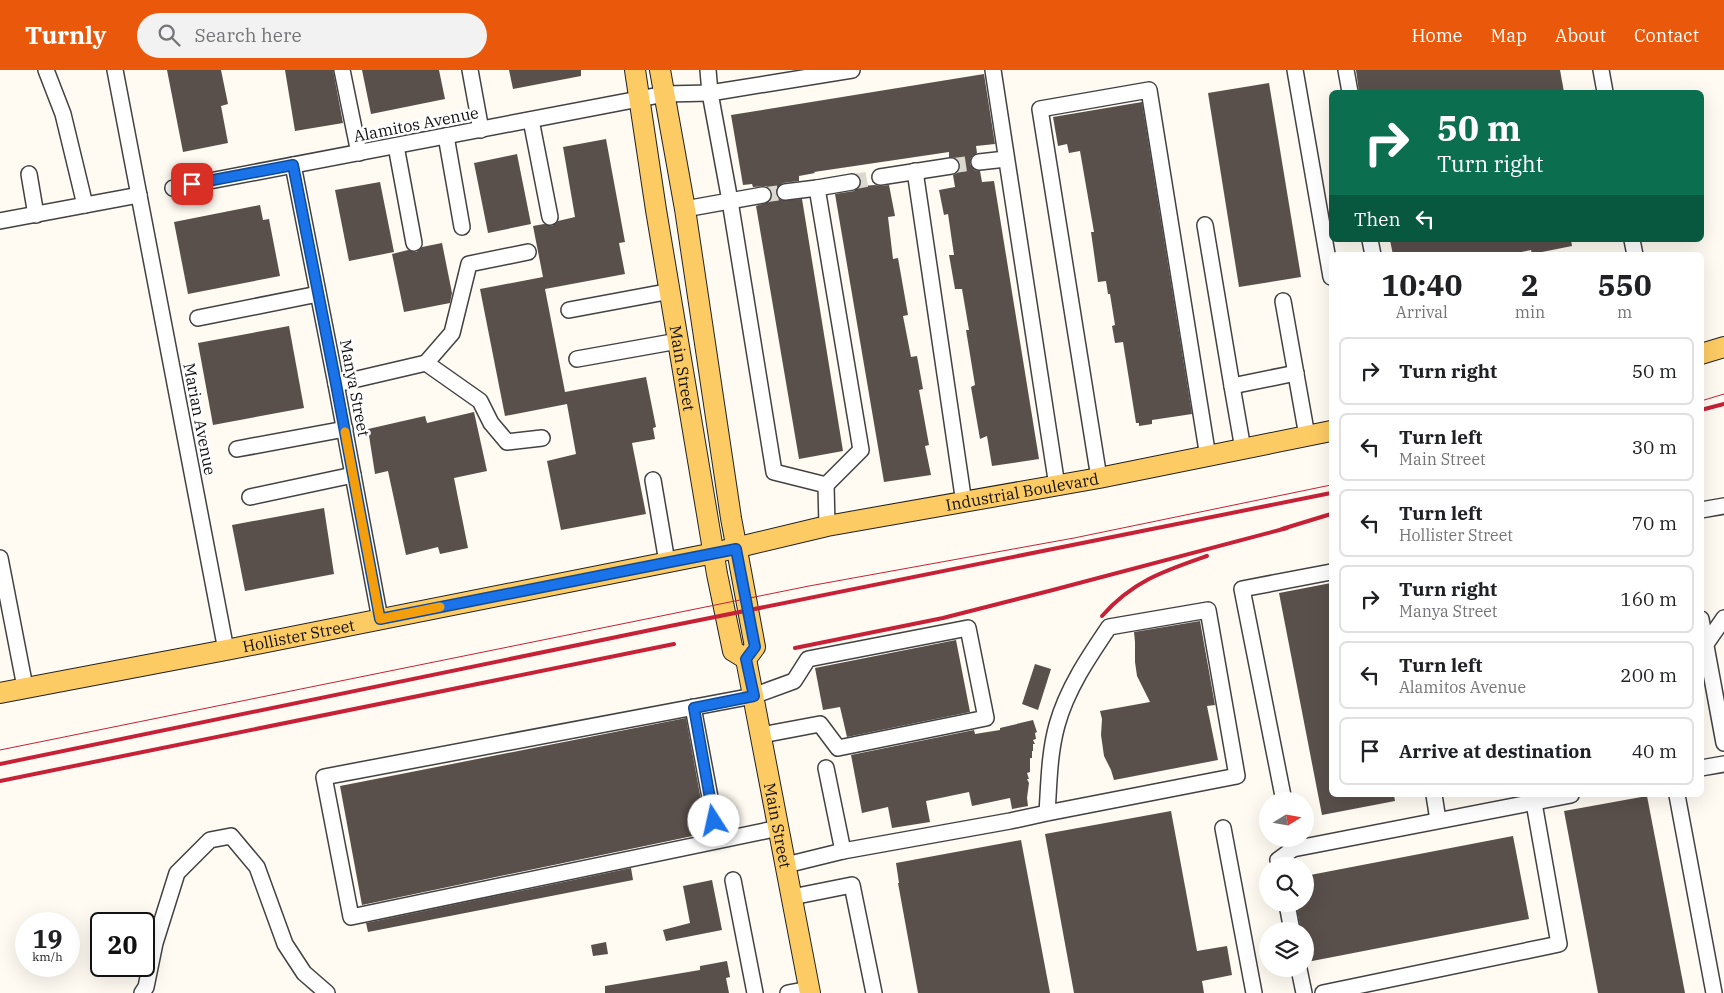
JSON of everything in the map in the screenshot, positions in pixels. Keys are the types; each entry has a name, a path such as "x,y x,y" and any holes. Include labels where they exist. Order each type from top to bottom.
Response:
{"main road":[{"name":"Main Street","path":"635,70 714,554 733,651 746,659 762,735 809,991"},
{"name":"Main Street","path":"660,70 685,209 736,549 755,647 746,659"},
{"path":"1704,353 1724,347"},
{"name":"Industrial Boulevard","path":"714,554 827,526 1057,486 1329,431"},
{"name":"Hollister Street","path":"0,692 226,650 714,554"}],"street":[{"path":"46,70 63,114 85,205"},
{"name":"Marian Avenue","path":"115,70 226,650"},
{"path":"342,70 358,153"},
{"path":"470,70 481,130"},
{"path":"708,70 710,93 730,201 774,472 826,485"},
{"name":"Alamitos Avenue","path":"173,188 665,94 710,93 852,70"},
{"path":"993,70 1057,486"},
{"path":"1295,70 1329,266"},
{"path":"1346,70 1350,90"},
{"path":"1601,70 1605,90"},
{"path":"1099,478 1040,109 1149,90 1208,457"},
{"path":"532,120 550,217"},
{"path":"446,136 462,228"},
{"path":"396,146 414,243"},
{"path":"979,162 1006,159"},
{"name":"Manya Street","path":"293,165 380,619"},
{"path":"880,177 951,166"},
{"path":"915,171 964,503"},
{"path":"29,174 36,215"},
{"path":"785,192 852,182"},
{"path":"817,188 860,450 826,485 827,526"},
{"path":"0,221 139,195"},
{"path":"685,209 763,195"},
{"path":"1205,225 1242,449"},
{"path":"336,384 426,363 452,334 469,264 528,252"},
{"path":"569,310 671,291"},
{"path":"198,318 318,294"},
{"path":"1283,301 1307,436"},
{"path":"578,360 678,341"},
{"path":"426,363 480,401 491,423 506,442 542,438"},
{"path":"1232,386 1296,373"},
{"path":"237,449 345,429"},
{"path":"250,497 353,475"},
{"path":"653,480 667,562"},
{"path":"1704,509 1724,506"},
{"path":"0,558 25,687"},
{"path":"1282,792 1242,589 1329,572"},
{"path":"786,864 844,851 1047,813 1237,776 1208,610 1109,627 1082,668 1057,725 1050,758 1047,813"},
{"path":"1706,644 1724,618"},
{"path":"762,735 820,724 838,748 986,718 968,628 808,659 794,681 754,696 324,777 351,917 779,828"},
{"path":"1704,634 1718,675 1724,743"},
{"path":"694,708 718,840"},
{"path":"1704,767 1724,764"},
{"path":"826,768 844,851"},
{"path":"1434,797 1438,820"},
{"path":"1314,840 1561,797"},
{"path":"1677,797 1714,993"},
{"path":"1323,993 1559,944 1534,803"},
{"path":"1223,828 1254,993"},
{"path":"142,993 146,987 155,943 177,873 210,840 231,836 258,867 284,944 304,972 327,993"},
{"path":"733,880 755,993"},
{"path":"792,897 852,885 874,993"},
{"path":"1301,977 1304,993"},
{"path":"788,993 809,991"}],"building":[{"path":"167,70 221,70 228,104 221,106 228,143 183,152"},
{"path":"285,70 333,70 343,123 295,131"},
{"path":"362,70 439,70 445,99 371,114"},
{"path":"509,70 581,70 581,76 513,89"},
{"path":"1356,70 1560,70 1564,90 1359,90"},
{"path":"984,74 995,144 976,146 977,153 971,158 970,164 975,170 980,171 982,182 994,181 1039,459 992,466 987,436 980,439 971,387 975,385 966,330 969,330 962,289 955,289 949,255 954,255 948,214 944,215 939,190 955,187 953,175 960,169 959,161 949,157 949,152 814,172 799,176 799,181 783,183 777,188 776,194 781,200 802,199 843,451 799,459 756,206 769,202 772,199 772,193 766,186 753,187 752,184 743,185 731,115"},
{"path":"1269,83 1301,277 1239,287 1208,93"},
{"path":"1142,102 1192,414 1152,420 1152,424 1139,426 1139,423 1136,423 1123,342 1115,343 1112,326 1115,325 1110,294 1108,294 1106,281 1098,282 1091,232 1094,232 1080,151 1069,153 1067,144 1058,146 1053,117"},
{"path":"606,139 625,242 619,243 625,274 545,289 565,392 646,377 656,427 653,428 655,439 632,443 646,514 561,530 547,461 576,454 567,404 505,416 480,289 543,277 533,226 544,224 552,226 558,221 575,217 563,147"},
{"path":"517,154 531,224 488,233 474,163"},
{"path":"380,182 394,252 349,261 335,190"},
{"path":"889,185 895,216 888,217 893,259 898,258 908,315 903,316 911,357 917,356 923,389 919,390 929,445 925,446 931,475 884,482 835,194 854,191 861,186"},
{"path":"260,205 263,220 269,219 280,276 188,294 174,222"},
{"path":"1390,242 1571,242 1572,246 1542,252 1532,252 1531,250 1522,252 1392,252"},
{"path":"442,243 452,293 450,303 404,312 392,254 408,250 416,252 422,247"},
{"path":"289,326 304,408 213,425 198,343"},
{"path":"474,412 487,471 454,478 468,548 440,554 438,547 406,555 388,471 375,474 368,429 425,416 427,423"},
{"path":"324,508 334,574 245,591 232,525"},
{"path":"1329,583 1329,797 1394,797 1395,801 1322,815 1279,593"},
{"path":"1200,621 1215,705 1207,706 1218,760 1114,780 1104,756 1100,711 1150,702 1137,676 1134,632"},
{"path":"956,640 970,712 847,737 840,707 823,710 815,668"},
{"path":"1035,664 1051,669 1038,710 1022,704"},
{"path":"686,718 707,833 362,905 340,786"},
{"path":"1033,720 1037,732 1035,733 1036,739 1033,740 1035,744 1033,744 1032,758 1030,758 1030,772 1027,773 1029,779 1027,779 1029,783 1028,806 1012,809 1010,798 972,806 969,792 926,801 930,822 892,828 888,807 862,813 851,755 974,730 975,734 1000,730 1000,728"},
{"path":"1647,797 1685,993 1598,993 1564,811"},
{"path":"1171,811 1197,951 1227,946 1232,975 1202,981 1204,993 1074,993 1045,834"},
{"path":"1513,836 1529,919 1314,961 1314,922 1299,922 1297,912 1314,912 1314,874"},
{"path":"1021,840 1050,993 918,993 896,863"},
{"path":"631,868 633,880 368,932 366,923"},
{"path":"712,880 722,930 666,941 663,930 690,923 683,886"},
{"path":"606,942 608,954 593,956 591,945"},
{"path":"727,961 730,977 726,978 729,993 605,993 605,986 700,970 700,966"}],"tunnel":[{"path":"951,166 979,162"},
{"path":"852,182 880,177"},
{"path":"763,195 785,192"}],"tram line":[{"path":"1704,400 1724,394"},
{"path":"0,750 809,586 1074,538 1329,485"}],"railway":[{"path":"1704,409 1724,404"},
{"path":"0,764 670,626 1329,493"},
{"path":"1282,529 1329,515"},
{"path":"795,648 943,618 1287,528"},
{"path":"1102,616 1125,594 1150,579 1163,572 1207,556"},
{"path":"0,781 674,644"}],"slow traffic":[{"path":"345,432 380,619 440,607"}],"route":[{"path":"192,184 293,165 380,619 736,549 755,647 746,659 754,696 694,708 714,821"}]}
